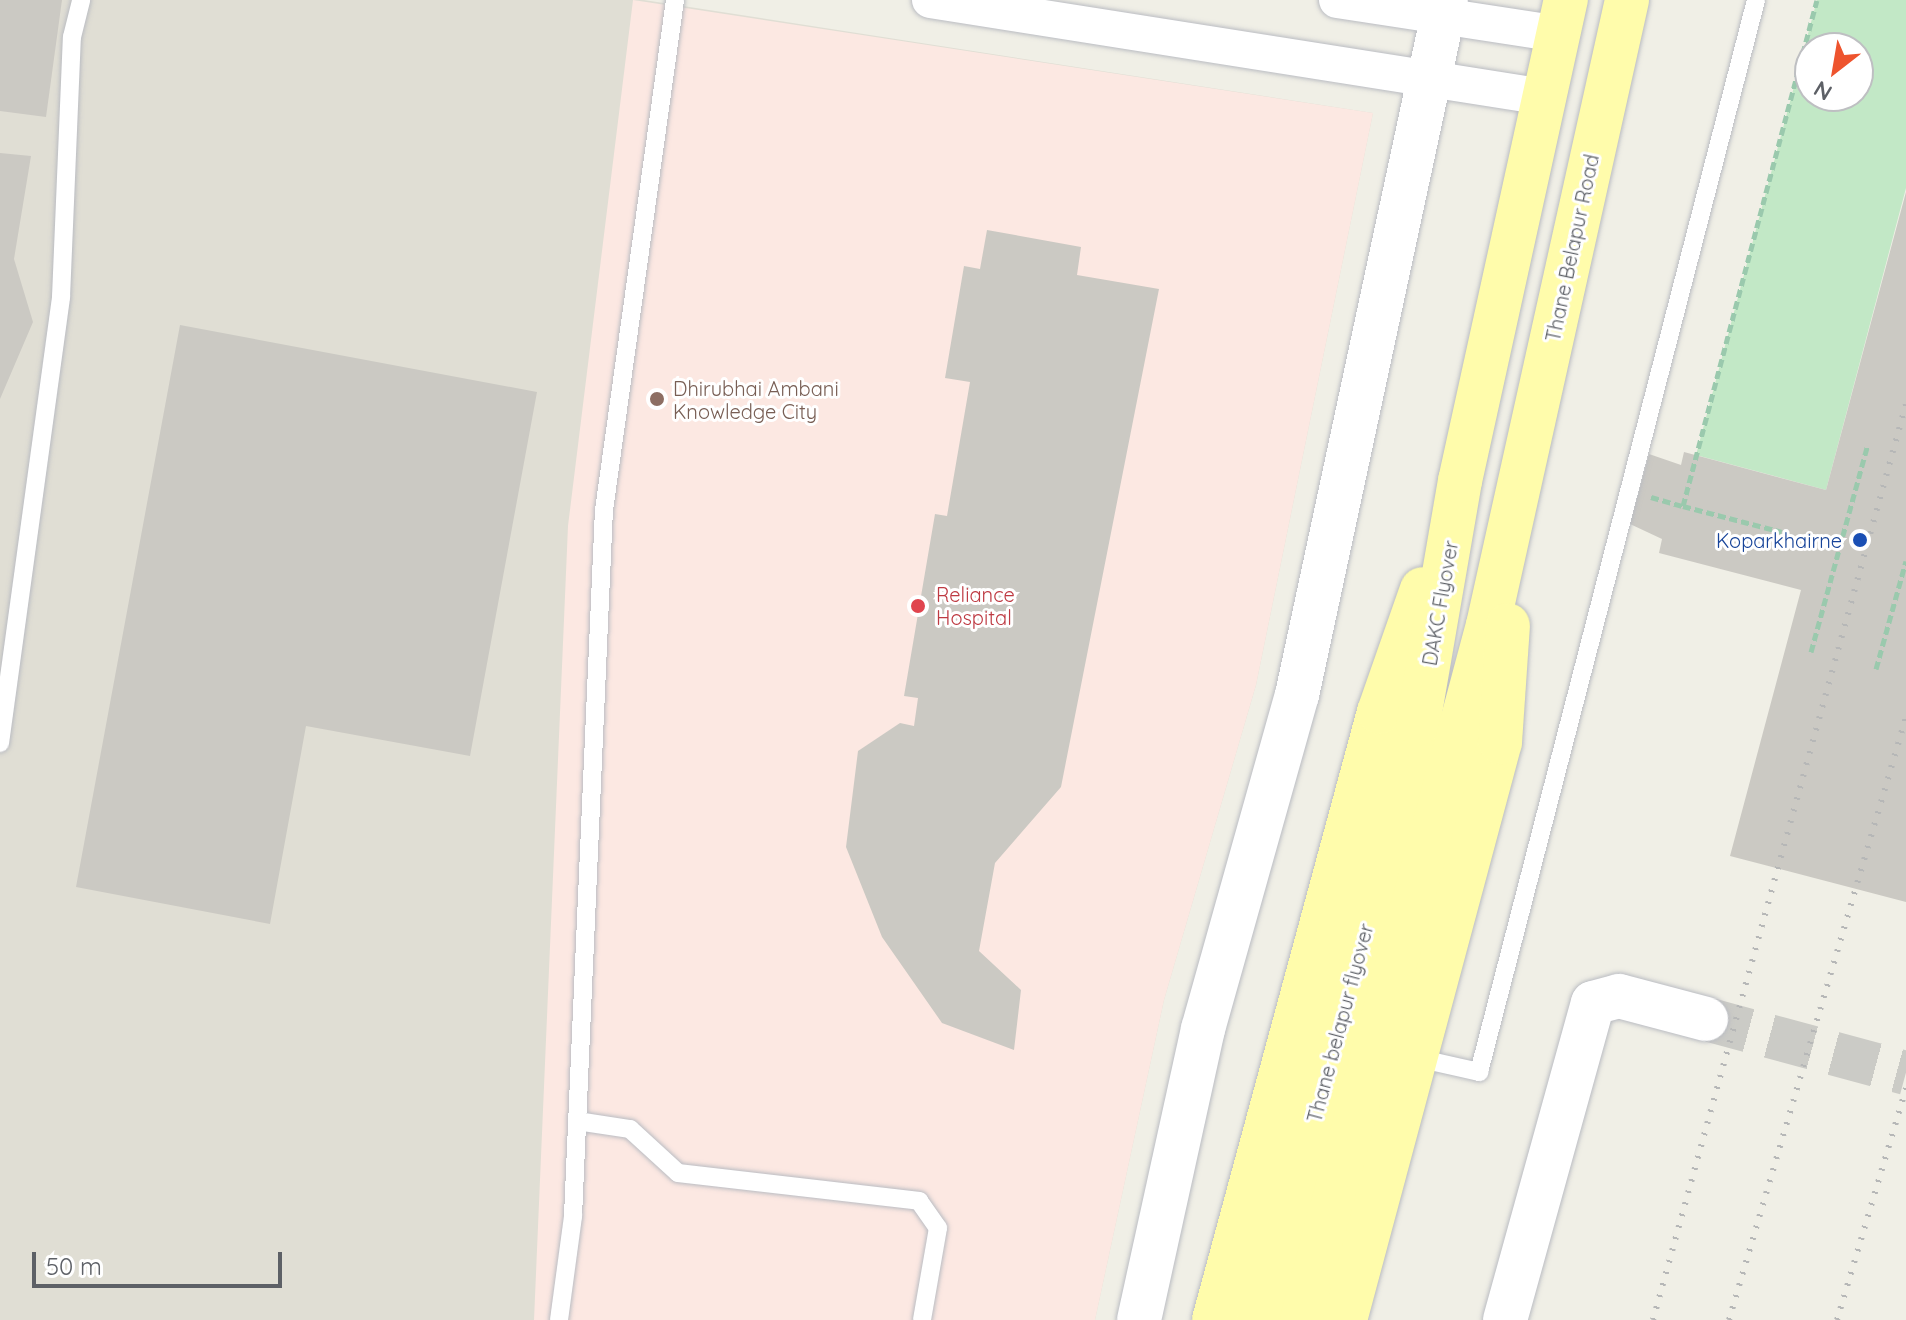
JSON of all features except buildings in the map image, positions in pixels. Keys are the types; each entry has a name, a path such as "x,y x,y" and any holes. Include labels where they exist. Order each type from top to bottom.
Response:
{"main road":[{"name":"Thane Belapur Road","path":"1518,495 1627,0"},
{"path":"1214,1320 1379,712 1460,481 1562,17"},
{"name":"DAKC Flyover","path":"1439,730 1460,481"},
{"path":"1439,730 1518,495"},
{"path":"1345,1320 1500,742 1518,495"},
{"name":"Thane belapur flyover","path":"1258,1320 1439,730"},
{"name":"Thane belapur flyover","path":"1302,1320 1439,730"}],"street":[{"path":"930,0 1544,97"},
{"path":"1337,0 1438,5 1562,17"},
{"path":"1139,1320 1203,1029 1297,695 1428,79 1438,5"},
{"path":"1505,1320 1593,1003 1619,996 1706,1019"}],"lane":[{"path":"0,743 61,297 72,37 81,0"},
{"path":"559,1320 577,1121 604,510 675,0"},
{"path":"1417,1058 1479,1072 1756,0"},
{"path":"577,1121 630,1129 678,1173 919,1201 938,1228 922,1320"}],"path":[{"path":"1683,506 1817,0"},
{"path":"1811,652 1867,447"},
{"path":"1627,491 1782,532"},
{"path":"1876,669 1906,561"}],"shaded area":[{"name":"Dhirubhai Ambani Knowledge City","path":"0,0 644,0 1373,113 1256,685 1164,1000 1095,1320 0,1320"},
{"name":"Reliance Hospital","path":"633,0 1373,113 1256,685 1164,1000 1095,1320 534,1320 568,526"}],"green space":[{"path":"1817,0 1906,0 1906,188 1826,490 1696,455 1794,86 1794,112 1874,112 1874,32 1808,32"}],"tunnel":[{"path":"1706,1019 1906,1073"}],"railway":[{"path":"1653,1320 1906,404"},
{"path":"1729,1320 1906,717"},
{"path":"1837,1320 1906,1088"}],"place":[{"name":"Dhirubhai Ambani Knowledge City","path":"657,399"},
{"name":"Koparkhairne","path":"1860,540"},
{"name":"Reliance Hospital","path":"918,606"}]}
